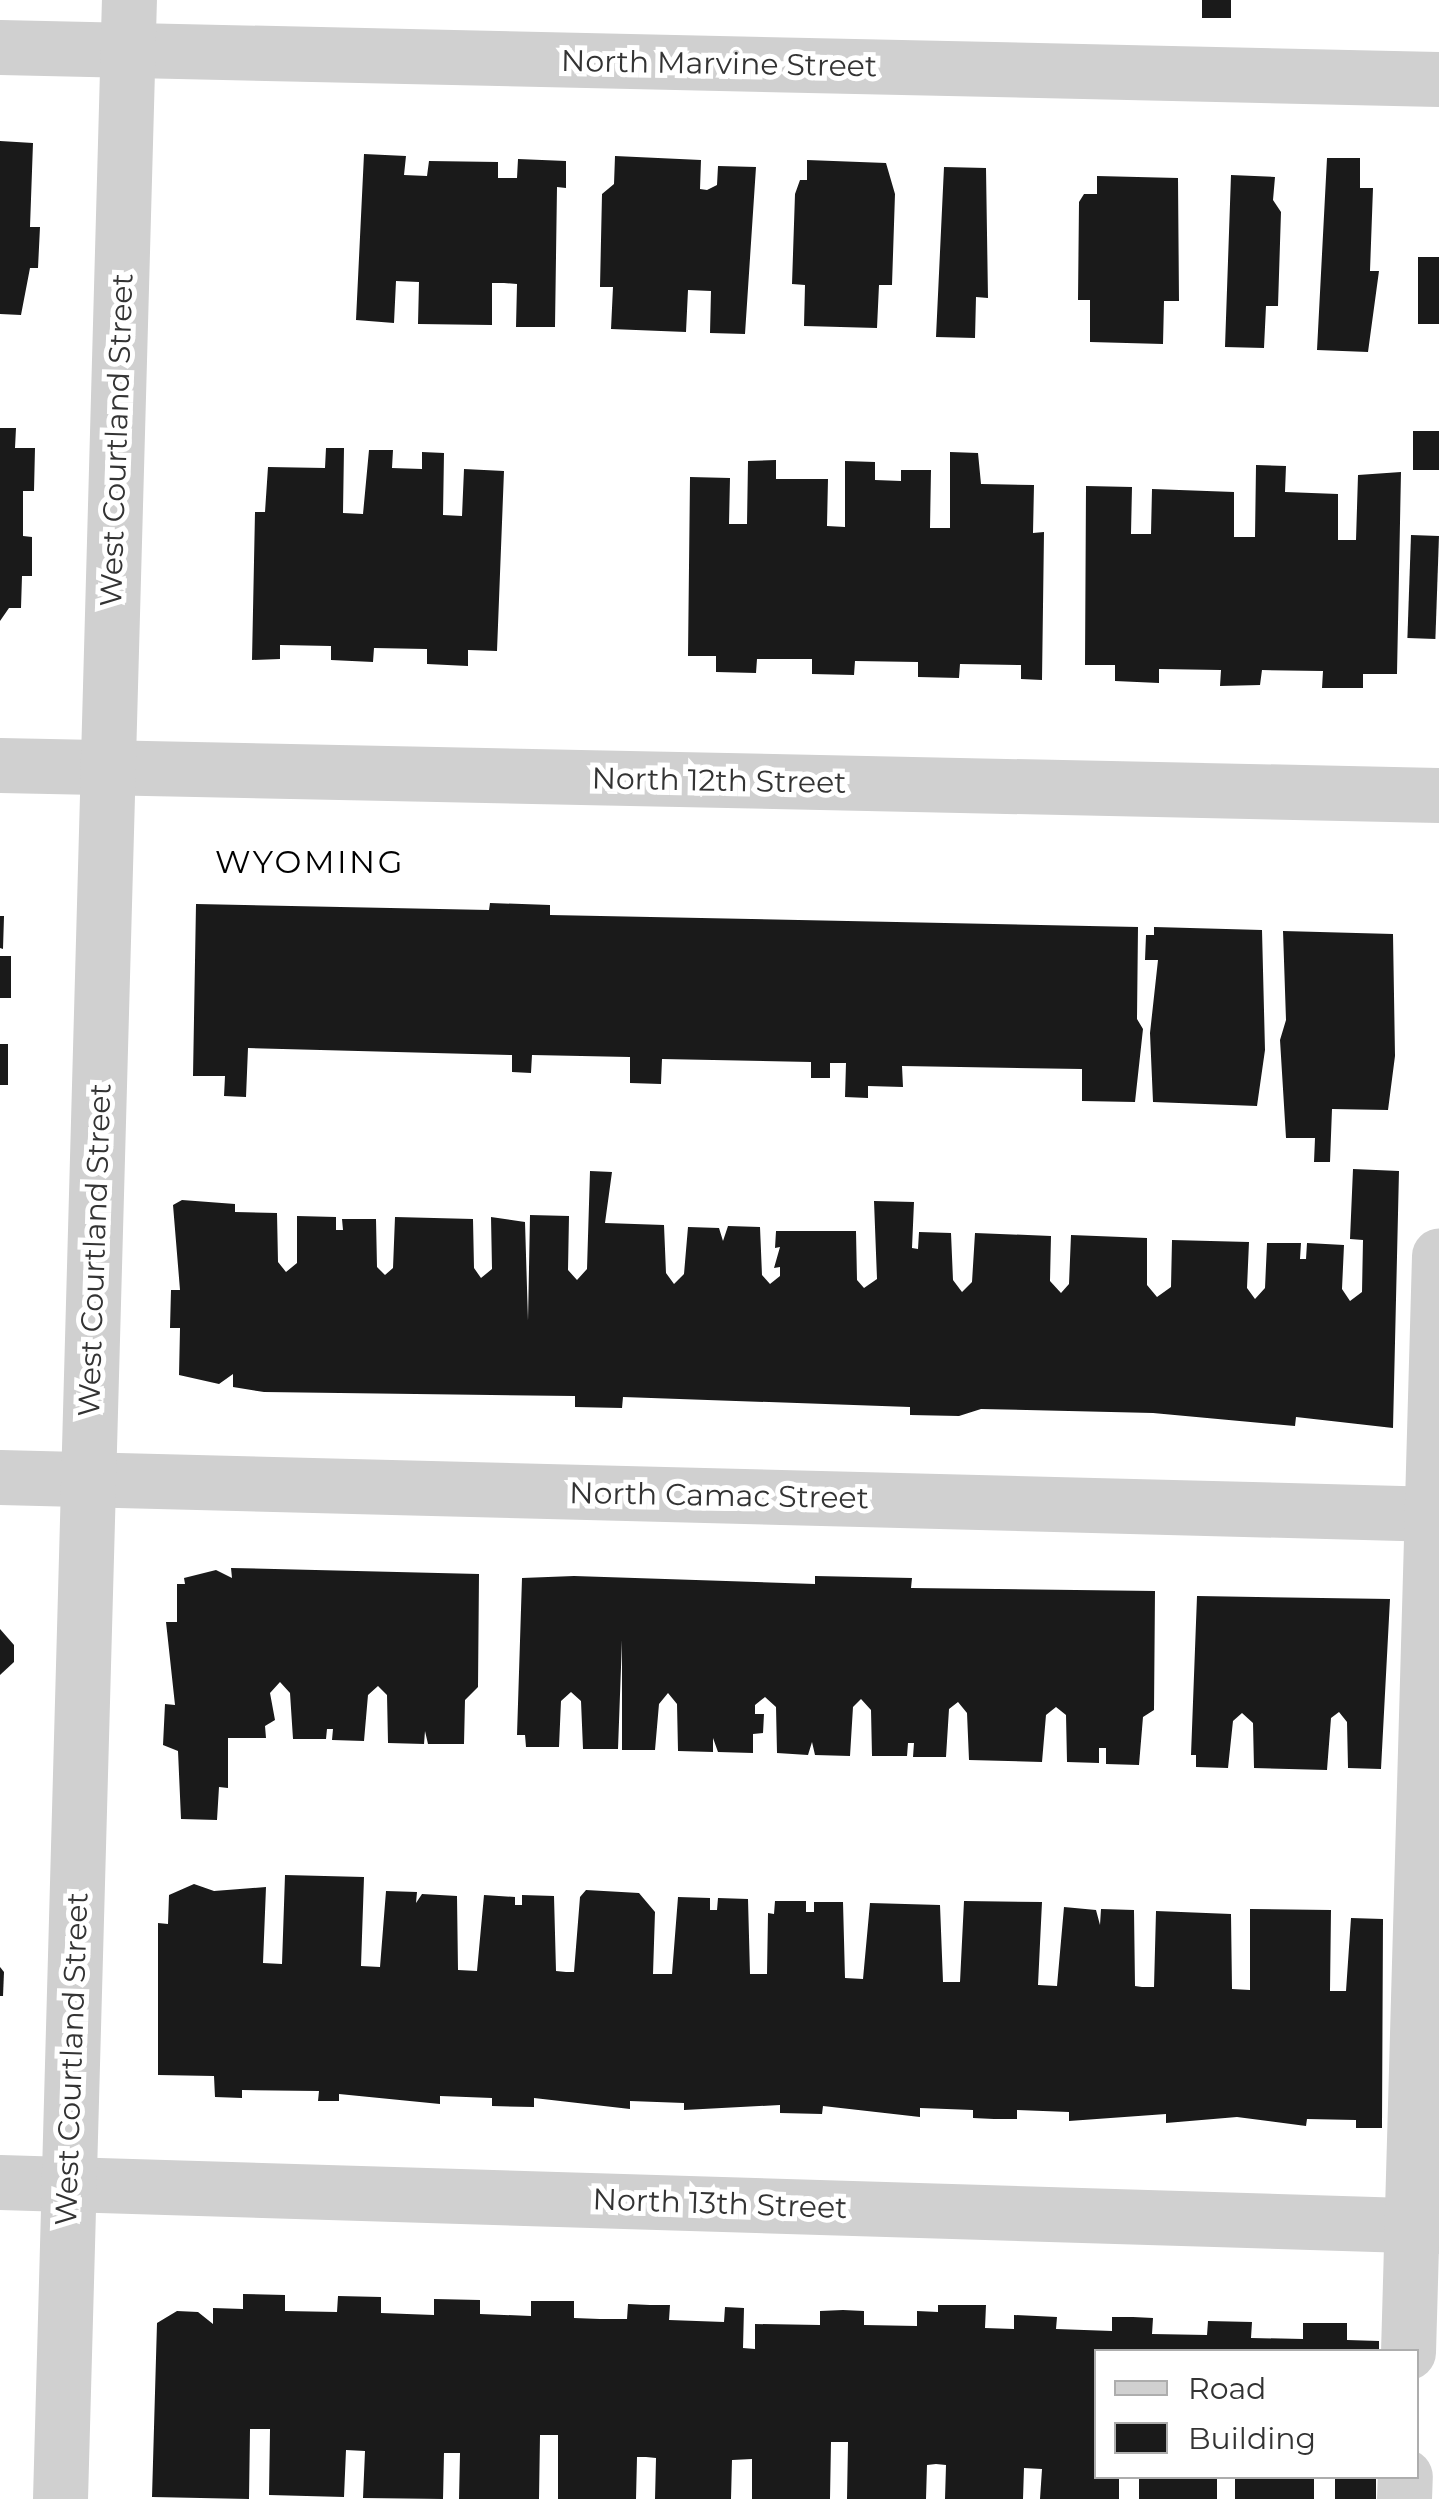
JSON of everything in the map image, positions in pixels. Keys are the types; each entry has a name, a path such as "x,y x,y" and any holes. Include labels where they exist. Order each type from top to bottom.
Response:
{"street":[{"name":"North Marvine Street","path":"0,47 128,26 1439,79"},
{"name":"West Courtland Street","path":"60,2499 128,26"},
{"name":"North 12th Street","path":"0,765 1439,794"},
{"path":"1408,2349 1425,2225 1439,1256"},
{"name":"North Camac Street","path":"0,1477 1435,1514"},
{"name":"North 13th Street","path":"0,2182 1425,2225"}],"building":[{"path":"1202,0 1231,0 1231,18 1202,18"},
{"path":"0,141 33,143 30,227 40,227 38,268 30,268 21,315 0,314"},
{"path":"364,154 406,156 404,175 427,176 429,161 498,162 498,178 517,178 518,159 566,161 566,188 557,187 555,327 516,327 517,284 504,283 492,283 492,325 418,324 419,282 396,281 394,323 356,320"},
{"path":"615,156 701,160 700,189 707,190 717,185 718,166 756,167 745,334 710,333 711,291 688,290 686,332 611,329 613,287 600,287 602,194 614,184"},
{"path":"1327,158 1360,158 1360,188 1373,188 1370,271 1379,271 1368,352 1317,350"},
{"path":"807,160 886,163 895,194 892,285 879,285 877,328 804,326 805,285 792,284 795,194 800,180 807,180"},
{"path":"944,167 986,168 988,298 976,297 975,338 936,337"},
{"path":"1231,175 1275,177 1273,200 1281,212 1278,306 1266,306 1264,348 1225,347"},
{"path":"1097,176 1178,178 1179,301 1164,301 1163,344 1090,342 1090,300 1078,300 1079,202 1084,194 1097,194"},
{"path":"1418,257 1439,257 1439,324 1418,324"},
{"path":"0,428 16,428 15,448 35,448 34,491 23,491 23,536 32,537 32,576 22,576 21,608 9,608 0,621"},
{"path":"1413,431 1439,431 1439,470 1413,470"},
{"path":"326,448 344,448 343,513 363,514 369,450 393,450 392,468 422,469 422,452 444,453 443,515 462,516 464,469 504,471 497,651 468,650 468,666 427,664 427,649 374,648 373,662 331,660 331,646 280,645 280,659 252,660 255,512 265,512 268,467 325,468"},
{"path":"950,452 978,453 981,484 1034,485 1033,533 1044,532 1042,680 1021,679 1021,665 960,664 959,678 918,677 918,662 855,661 854,675 812,674 812,659 757,659 756,673 716,672 716,656 688,656 690,477 730,478 729,524 747,524 748,461 776,460 776,479 828,479 827,526 845,527 845,461 875,462 875,480 901,481 901,470 931,470 930,528 950,528"},
{"path":"1256,465 1286,466 1285,492 1338,494 1338,540 1356,540 1358,475 1401,472 1397,674 1363,674 1363,688 1322,688 1323,671 1262,670 1260,685 1220,686 1221,670 1159,669 1159,683 1115,681 1115,665 1085,665 1086,486 1132,487 1131,534 1151,534 1152,489 1234,492 1234,537 1255,537"},
{"path":"1411,535 1439,536 1435,639 1407,638"},
{"path":"490,903 550,905 550,915 1138,927 1137,1019 1143,1029 1135,1102 1082,1101 1082,1069 902,1066 903,1087 868,1086 868,1098 845,1097 846,1063 830,1063 830,1078 811,1078 811,1062 662,1059 661,1084 630,1083 630,1057 532,1055 531,1073 512,1072 512,1055 248,1048 246,1097 224,1096 225,1076 193,1076 196,904 489,910"},
{"path":"0,916 4,916 3,949 0,948"},
{"path":"1154,927 1262,930 1265,1050 1257,1106 1153,1102 1150,1033 1158,960 1145,960 1146,935 1154,935"},
{"path":"1283,931 1393,934 1395,1056 1388,1110 1332,1109 1330,1162 1314,1162 1315,1138 1286,1138 1280,1040 1286,1020"},
{"path":"0,956 11,956 11,998 0,998"},
{"path":"0,1044 8,1044 8,1085 0,1085"},
{"path":"1353,1169 1399,1171 1393,1428 1296,1417 1295,1426 1153,1413 981,1409 959,1416 910,1415 910,1407 623,1397 622,1408 575,1407 575,1396 264,1392 233,1387 233,1374 219,1384 179,1375 180,1328 170,1328 171,1290 180,1290 173,1205 182,1200 235,1204 235,1212 277,1213 278,1262 286,1272 297,1263 297,1216 336,1217 336,1230 343,1230 342,1219 376,1219 377,1267 385,1275 393,1268 395,1217 473,1219 474,1268 481,1278 492,1269 491,1217 525,1222 528,1321 530,1215 569,1216 568,1270 577,1280 587,1269 590,1171 612,1172 605,1223 664,1225 666,1273 674,1284 684,1274 688,1227 719,1228 723,1241 728,1226 760,1227 762,1275 770,1284 780,1276 780,1267 774,1268 780,1247 775,1248 776,1231 856,1231 857,1280 864,1288 877,1279 874,1201 914,1202 912,1248 918,1249 919,1232 951,1233 953,1280 962,1292 972,1282 975,1233 1051,1236 1050,1281 1061,1293 1069,1284 1071,1235 1147,1238 1147,1285 1157,1297 1171,1287 1172,1240 1249,1242 1247,1288 1255,1299 1265,1288 1267,1243 1301,1243 1300,1259 1306,1259 1307,1243 1344,1245 1342,1289 1350,1301 1362,1292 1363,1240 1350,1239"},
{"path":"231,1568 479,1574 478,1687 465,1700 464,1744 428,1744 425,1731 424,1744 388,1743 387,1695 378,1686 368,1695 364,1741 332,1740 333,1729 327,1729 326,1739 293,1739 290,1693 280,1682 270,1693 275,1720 265,1726 266,1738 228,1738 228,1788 219,1787 217,1820 181,1819 178,1751 163,1745 165,1704 175,1705 166,1622 177,1622 177,1584 185,1584 184,1578 216,1570 232,1578"},
{"path":"574,1576 815,1584 815,1576 912,1578 911,1588 1155,1591 1154,1710 1143,1717 1139,1765 1106,1764 1106,1748 1099,1748 1099,1763 1067,1762 1066,1715 1056,1707 1046,1715 1042,1762 969,1760 967,1713 958,1702 949,1709 946,1757 913,1757 914,1743 908,1743 907,1756 872,1756 871,1710 861,1699 853,1707 850,1756 815,1755 812,1742 808,1755 777,1753 776,1707 765,1697 755,1705 755,1714 764,1714 763,1733 753,1734 753,1753 718,1752 713,1738 713,1752 678,1751 677,1704 668,1693 659,1704 655,1750 622,1750 622,1640 618,1749 583,1749 581,1701 571,1692 561,1701 559,1747 526,1747 525,1735 517,1735 522,1578"},
{"path":"1197,1596 1390,1599 1381,1769 1348,1768 1347,1722 1339,1712 1331,1718 1327,1770 1254,1768 1253,1723 1242,1713 1233,1721 1228,1768 1196,1767 1196,1755 1191,1755"},
{"path":"0,1629 14,1645 14,1662 0,1675"},
{"path":"285,1875 364,1877 361,1966 380,1967 386,1891 417,1892 416,1903 422,1894 457,1896 458,1970 477,1971 484,1895 515,1897 515,1905 522,1905 522,1895 554,1896 556,1971 574,1972 580,1897 586,1890 639,1893 655,1912 653,1974 672,1974 678,1897 710,1898 710,1910 717,1910 718,1898 748,1899 750,1974 767,1974 768,1913 774,1914 775,1901 806,1901 806,1912 814,1912 814,1902 843,1902 845,1978 863,1979 870,1903 940,1905 943,1982 960,1982 964,1901 1042,1902 1038,1985 1057,1986 1064,1907 1096,1910 1100,1925 1101,1909 1134,1910 1135,1986 1142,1987 1154,1987 1156,1911 1231,1914 1232,1989 1250,1990 1250,1909 1331,1910 1330,1991 1346,1991 1351,1918 1383,1919 1382,2128 1356,2128 1356,2120 1307,2119 1306,2126 1237,2117 1166,2123 1166,2114 1069,2121 1069,2112 1017,2110 1017,2119 994,2119 973,2118 973,2110 920,2108 920,2117 823,2106 822,2114 780,2113 780,2105 684,2110 684,2103 630,2101 630,2109 534,2098 534,2107 492,2106 492,2098 440,2096 440,2104 339,2094 339,2101 318,2101 319,2091 242,2090 242,2098 215,2097 214,2076 158,2075 158,1923 168,1924 169,1895 194,1884 214,1891 266,1887 263,1963 282,1964"},
{"path":"0,1967 4,1972 3,1996 0,1996"},
{"path":"243,2294 285,2295 285,2311 337,2312 338,2296 381,2297 381,2313 434,2315 434,2299 480,2300 480,2314 531,2316 531,2301 574,2301 574,2318 600,2319 627,2319 628,2304 670,2305 669,2320 724,2322 725,2307 744,2308 743,2348 755,2349 755,2324 820,2325 820,2311 864,2311 864,2325 917,2326 917,2311 938,2312 938,2305 986,2305 985,2328 1014,2329 1014,2315 1057,2317 1056,2329 1112,2331 1112,2317 1133,2317 1153,2318 1152,2334 1207,2335 1208,2321 1252,2322 1251,2338 1303,2339 1303,2323 1347,2323 1347,2340 1379,2341 1379,2349 1094,2349 1094,2479 1119,2479 1119,2499 1040,2499 1042,2469 1024,2468 1023,2499 945,2499 946,2465 936,2464 927,2465 926,2499 847,2499 848,2442 831,2442 830,2499 752,2499 752,2459 732,2460 731,2499 655,2499 656,2458 637,2457 636,2499 558,2499 558,2435 540,2435 539,2499 459,2499 460,2453 444,2453 443,2499 363,2498 365,2451 346,2450 344,2497 269,2495 270,2429 250,2429 249,2499 152,2497 157,2323 177,2311 198,2312 213,2324 213,2308 243,2309"},
{"path":"1139,2479 1217,2479 1217,2499 1139,2499"},
{"path":"1235,2479 1314,2479 1314,2499 1235,2499"},
{"path":"1335,2479 1376,2479 1376,2499 1335,2499"}],"district":[{"name":"WYOMING","path":"310,862"}]}
